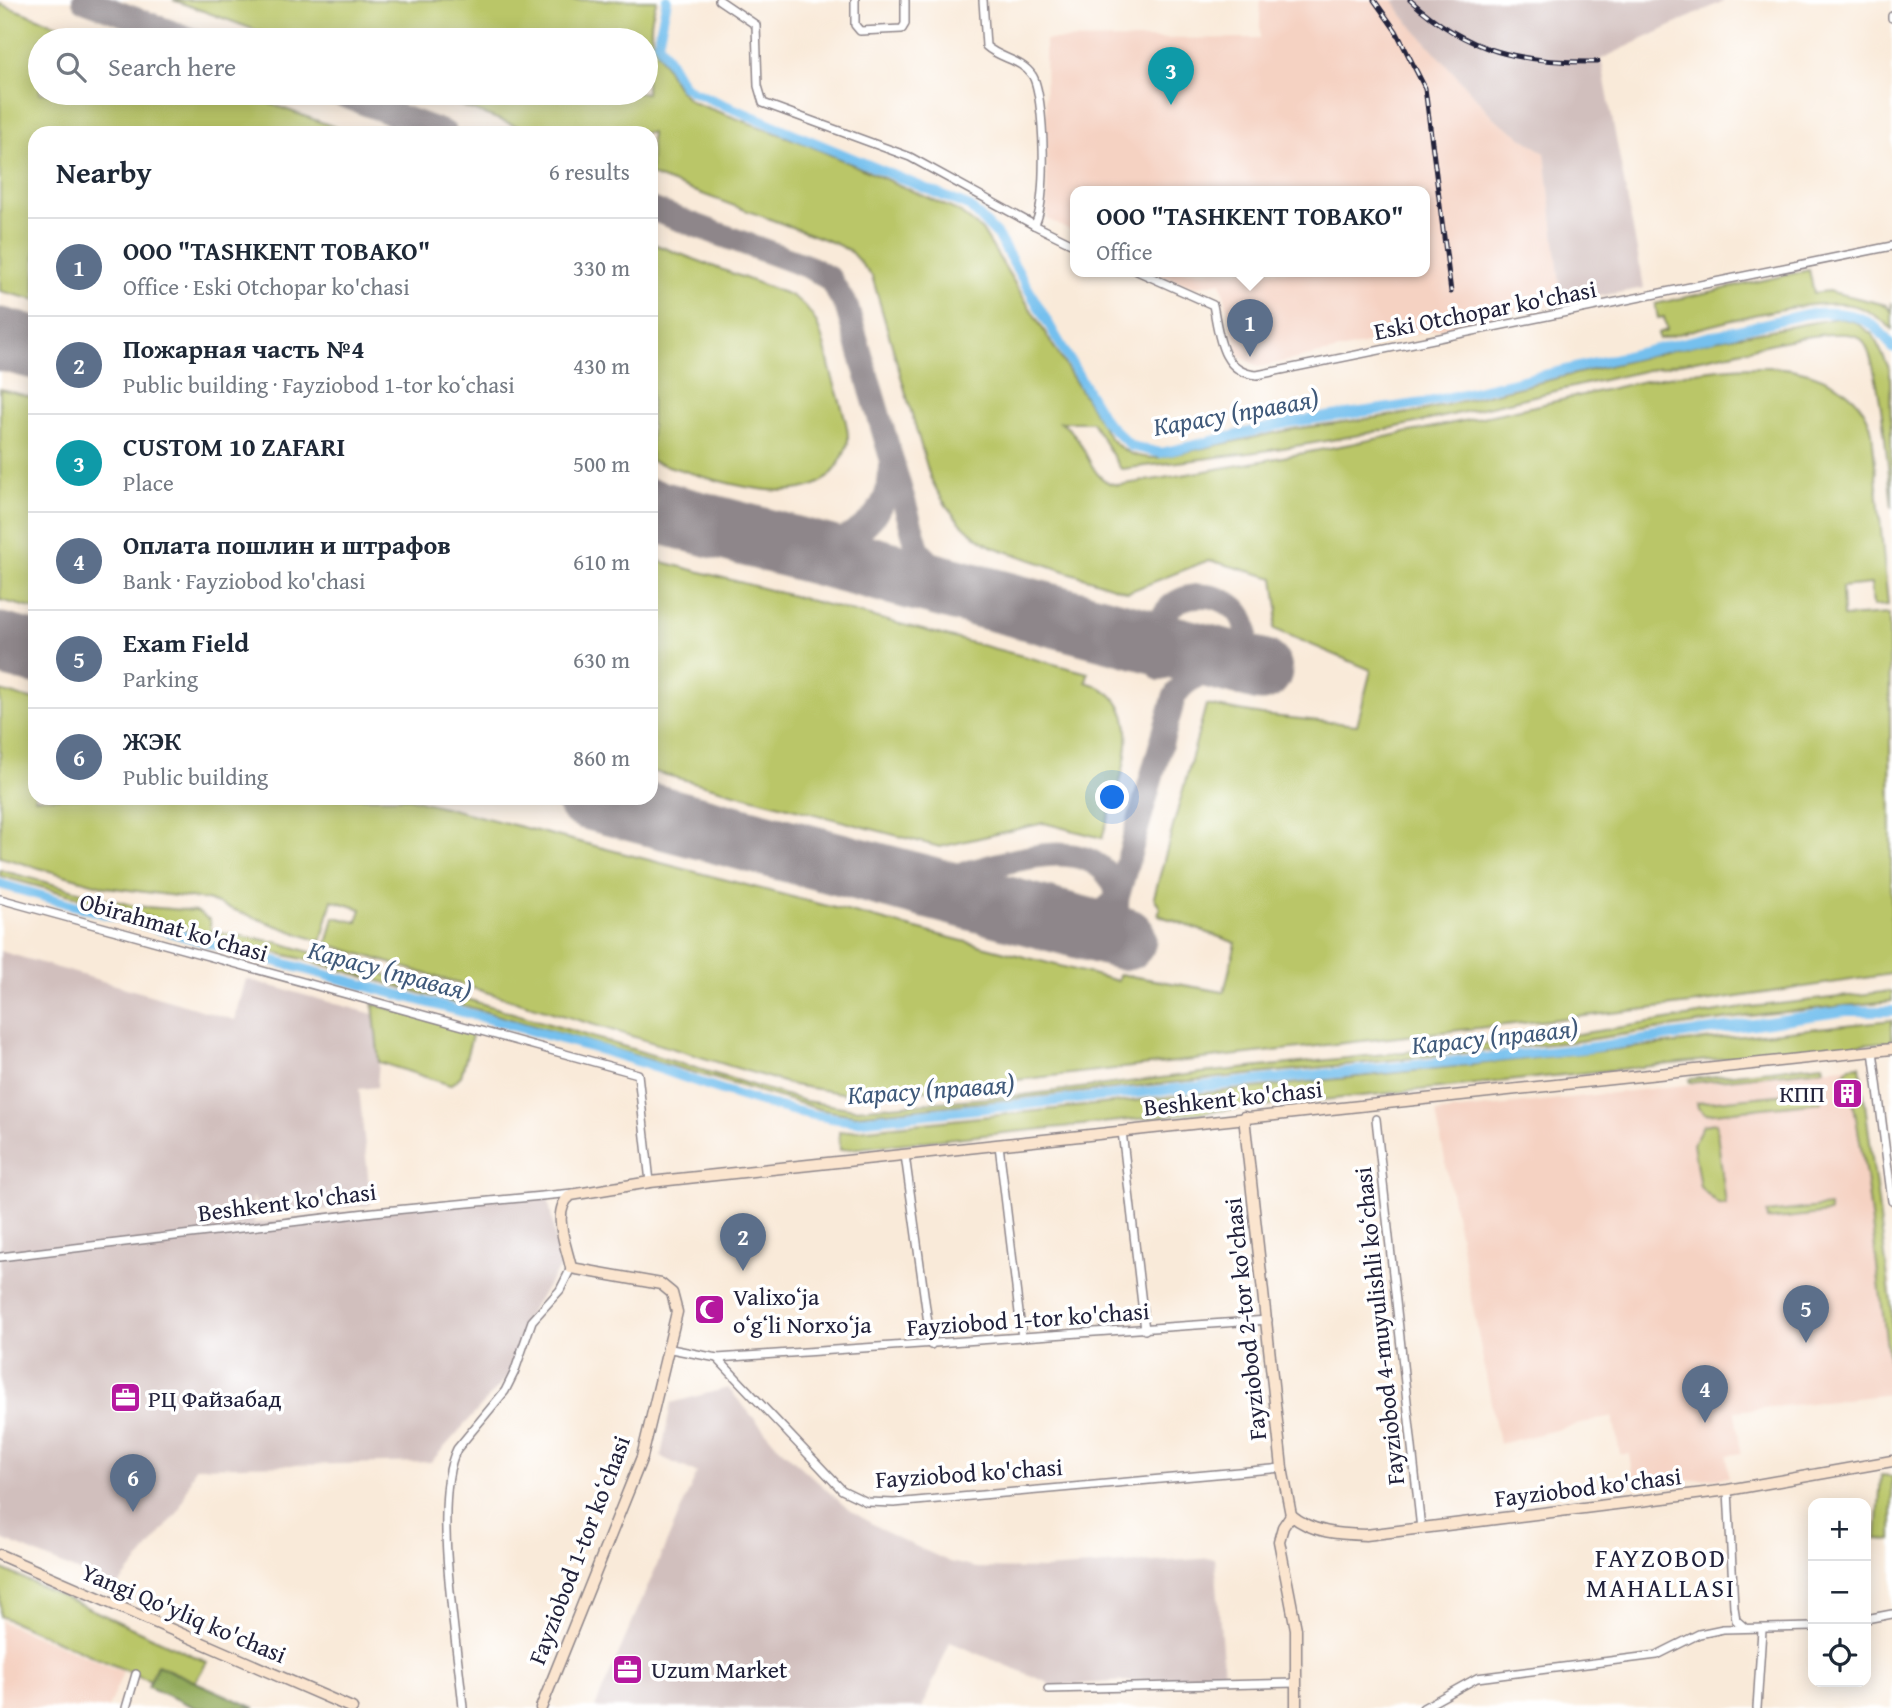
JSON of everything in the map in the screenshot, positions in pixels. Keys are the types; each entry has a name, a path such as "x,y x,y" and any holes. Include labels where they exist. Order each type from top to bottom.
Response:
{"street":[{"path":"719,0 756,26 758,86 763,103 910,157 1070,243"},
{"path":"855,0 855,25 860,31 902,29 905,24 905,0"},
{"path":"983,0 986,46 1024,66 1039,89 1042,207 1034,225"},
{"name":"Eski Otchopar ko'chasi","path":"1151,277 1213,305 1226,358 1240,371 1257,375 1892,246"},
{"name":"Obirahmat ko'chasi","path":"0,899 638,1074 650,1182"},
{"name":"Beshkent ko'chasi","path":"0,1257 374,1212 580,1193 650,1182 1122,1130 1892,1049"},
{"path":"1873,1051 1892,1201"},
{"name":"Fayziobod 2-tor ko'chasi","path":"1244,1117 1282,1468 1291,1515"},
{"name":"Fayziobod 4-muyulishli koʻchasi","path":"1376,1119 1421,1529"},
{"path":"1122,1130 1145,1330"},
{"path":"999,1145 1022,1338"},
{"path":"905,1155 931,1345"},
{"name":"Beshkent ko'chasi","path":"560,1216 566,1200 580,1193"},
{"path":"463,1708 447,1555 447,1491 451,1462 462,1442 505,1391 532,1321 560,1290 571,1268 558,1205 549,1195"},
{"name":"Fayziobod 1-tor koʻchasi","path":"541,1708 642,1457 677,1312 675,1298 669,1289 656,1282 571,1268"},
{"name":"Fayziobod 1-tor ko'chasi","path":"667,1348 717,1358 1268,1320"},
{"name":"Fayziobod ko'chasi","path":"717,1358 842,1490 867,1502 894,1503 1282,1468"},
{"name":"Fayziobod ko'chasi","path":"1291,1515 1316,1530 1366,1535 1728,1490 1892,1461"},
{"path":"1728,1490 1734,1606 1736,1620 1744,1627"},
{"path":"1291,1515 1283,1527 1279,1541 1296,1629 1296,1708"},
{"name":"Yangi Qo'yliq ko'chasi","path":"0,1556 352,1708"},
{"path":"1871,1618 1892,1615"},
{"path":"1423,1708 1477,1678 1657,1655 1699,1634 1744,1627 1762,1630 1808,1627"},
{"path":"1757,1708 1762,1630"},
{"path":"126,1708 136,1674"},
{"path":"1048,1689 1296,1683"}],"shaded area":[{"path":"1260,0 1393,0 1403,16 1494,118 1545,153 1562,303 1259,367 1239,356 1221,282 1195,287 1166,277 1430,277 1430,186 1070,186 1070,230 1047,219 1045,40 1260,38"},
{"path":"1393,0 1726,0 1601,59 1644,288 1562,303 1545,153 1494,118 1403,16"},
{"path":"0,951 235,1020 246,979 373,1014 379,1060 377,1087 359,1089 371,1205 260,1217 252,1193 254,1223 547,1190 560,1267 528,1315 512,1372 431,1462 195,1467 179,1511 116,1588 0,1538"},
{"path":"1860,1065 1892,1310 1892,1394 1735,1411 1741,1453 1727,1455 1729,1477 1634,1484 1629,1454 1620,1454 1613,1416 1499,1444 1436,1113"},
{"path":"728,1388 777,1445 848,1509 889,1534 950,1562 977,1568 1045,1569 1215,1558 1224,1675 1050,1686 1047,1682 950,1642 922,1708 595,1708 697,1473 661,1457 671,1403"},
{"path":"0,1621 123,1672 108,1708 0,1708"}],"green space":[{"path":"173,0 657,0 651,28 250,28"},
{"path":"0,4 65,28 28,28 28,105 274,105 332,126 28,126 28,298 0,291"},
{"path":"658,52 677,86 692,102 806,144 958,211 982,230 1110,438 1131,454 1143,457 1157,458 1293,429 1417,412 1715,340 1838,318 1855,322 1873,335 1890,370 1892,508 1882,417 1873,366 1867,348 1860,338 1850,334 1817,335 1777,342 1355,436 1121,469 1092,422 1060,422 1078,440 1097,473 1110,483 1119,485 1325,449 1675,375 1705,371 1781,368 1815,375 1845,391 1867,416 1872,432 1888,605 1873,606 1871,584 1842,587 1843,617 1889,614 1892,974 1691,1004 865,1097 793,1085 327,944 334,917 357,922 361,909 332,900 321,942 207,900 106,887 0,857 0,691 28,698 28,805 436,805 1118,981 1119,974 1224,992 1236,943 1158,915 1160,908 1154,897 1206,705 1262,715 1357,725 1371,670 1274,629 1278,609 1274,578 1209,560 1128,592 993,547 983,541 956,518 930,477 872,276 850,251 658,178 658,126 517,126 459,105 658,105"},
{"path":"658,246 790,295 800,302 819,328 844,416 848,433 846,450 838,465 823,481 802,489 778,491 722,482 658,463"},
{"path":"1809,270 1814,293 1828,291 1886,305 1891,311 1892,302 1892,329 1862,308 1831,304 1755,314 1659,339 1658,333 1667,330 1664,317 1658,318 1655,304"},
{"path":"0,389 28,396 28,607 0,600"},
{"path":"658,561 1088,673 1086,682 1108,692 1121,708 1127,727 1127,749 1116,796 1102,838 1044,823 940,847 658,773"},
{"path":"0,870 134,906 196,911 210,920 211,931 277,942 805,1101 855,1109 1023,1095 1202,1073 1578,1034 1743,1008 1892,991 1892,1001 1764,1014 1579,1041 855,1115 823,1110 311,961 213,938 129,911 0,876"},
{"path":"373,1004 473,1032 461,1076 450,1085 379,1062"},
{"path":"1892,1020 1892,1041 840,1150 839,1132"},
{"path":"1823,1064 1824,1069 1690,1083 1689,1079"},
{"path":"1860,1065 1892,1310 1892,1388 1866,1176 1851,1089 1844,1090 1842,1075 1850,1066"},
{"path":"1825,1090 1821,1102 1705,1114 1698,1108 1697,1103"},
{"path":"1716,1123 1726,1205 1718,1204 1700,1187 1693,1144 1703,1125"},
{"path":"1829,1206 1829,1213 1768,1220 1767,1213"},
{"path":"1881,1475 1892,1476 1892,1540 1877,1539"},
{"path":"0,1568 207,1662 195,1682 157,1665 150,1681 0,1616"},
{"path":"157,1665 255,1708 196,1708 148,1687"}],"waterway":[{"name":"Карасу (правая)","path":"667,0 658,42 683,85 691,91 970,207 997,235 1105,421 1131,446 1161,453 1291,422 1424,403 1806,314 1855,316 1875,327 1892,348"},
{"name":"Карасу (правая)","path":"0,884 591,1047 755,1100 822,1117 856,1121 1587,1048 1845,1011 1892,1011"}],"taxiway":[{"path":"84,0 160,28"},
{"path":"369,105 426,126"},
{"path":"658,212 809,267 830,279 847,308 918,549 943,579 981,596"},
{"path":"791,547 827,544 860,530 882,503 888,486 890,467"},
{"path":"1065,923 1095,918 1117,899 1174,698 1190,680 1222,666 1239,654 1244,645 1245,624 1236,609 1219,599 1200,596 1181,600 1165,612 1157,634 1159,665"},
{"path":"1106,629 1140,645 1161,669"},
{"path":"902,881 925,881 1039,856 1066,855 1089,860 1108,875 1116,889 1117,905 1112,920 1092,937 1064,937 1032,915"}],"runway":[{"path":"0,339 28,346"},
{"path":"658,512 1261,670"},
{"path":"0,644 28,651"},
{"path":"614,805 1125,939"}],"railway":[{"path":"1374,0 1396,31 1425,88 1451,292"},
{"path":"1410,0 1453,32 1497,51 1544,60 1598,62"}],"place":[{"name":"CUSTOM 10 ZAFARI","path":"1171,105"},
{"name":"OOO \"TASHKENT TOBAKO\"","path":"1250,357"},
{"name":"КПП","path":"1848,1093"},
{"name":"Пожарная часть №4","path":"743,1271"},
{"name":"Valixoʻja oʻgʻli Norxoʻja","path":"710,1310"},
{"name":"Exam Field","path":"1806,1343"},
{"name":"РЦ Файзабад","path":"125,1398"},
{"name":"Оплата пошлин и штрафов","path":"1705,1423"},
{"name":"ЖЭК","path":"133,1512"},
{"name":"Uzum Market","path":"628,1669"}],"district":[{"name":"FAYZOBOD MAHALLASI","path":"1661,1572"}]}
